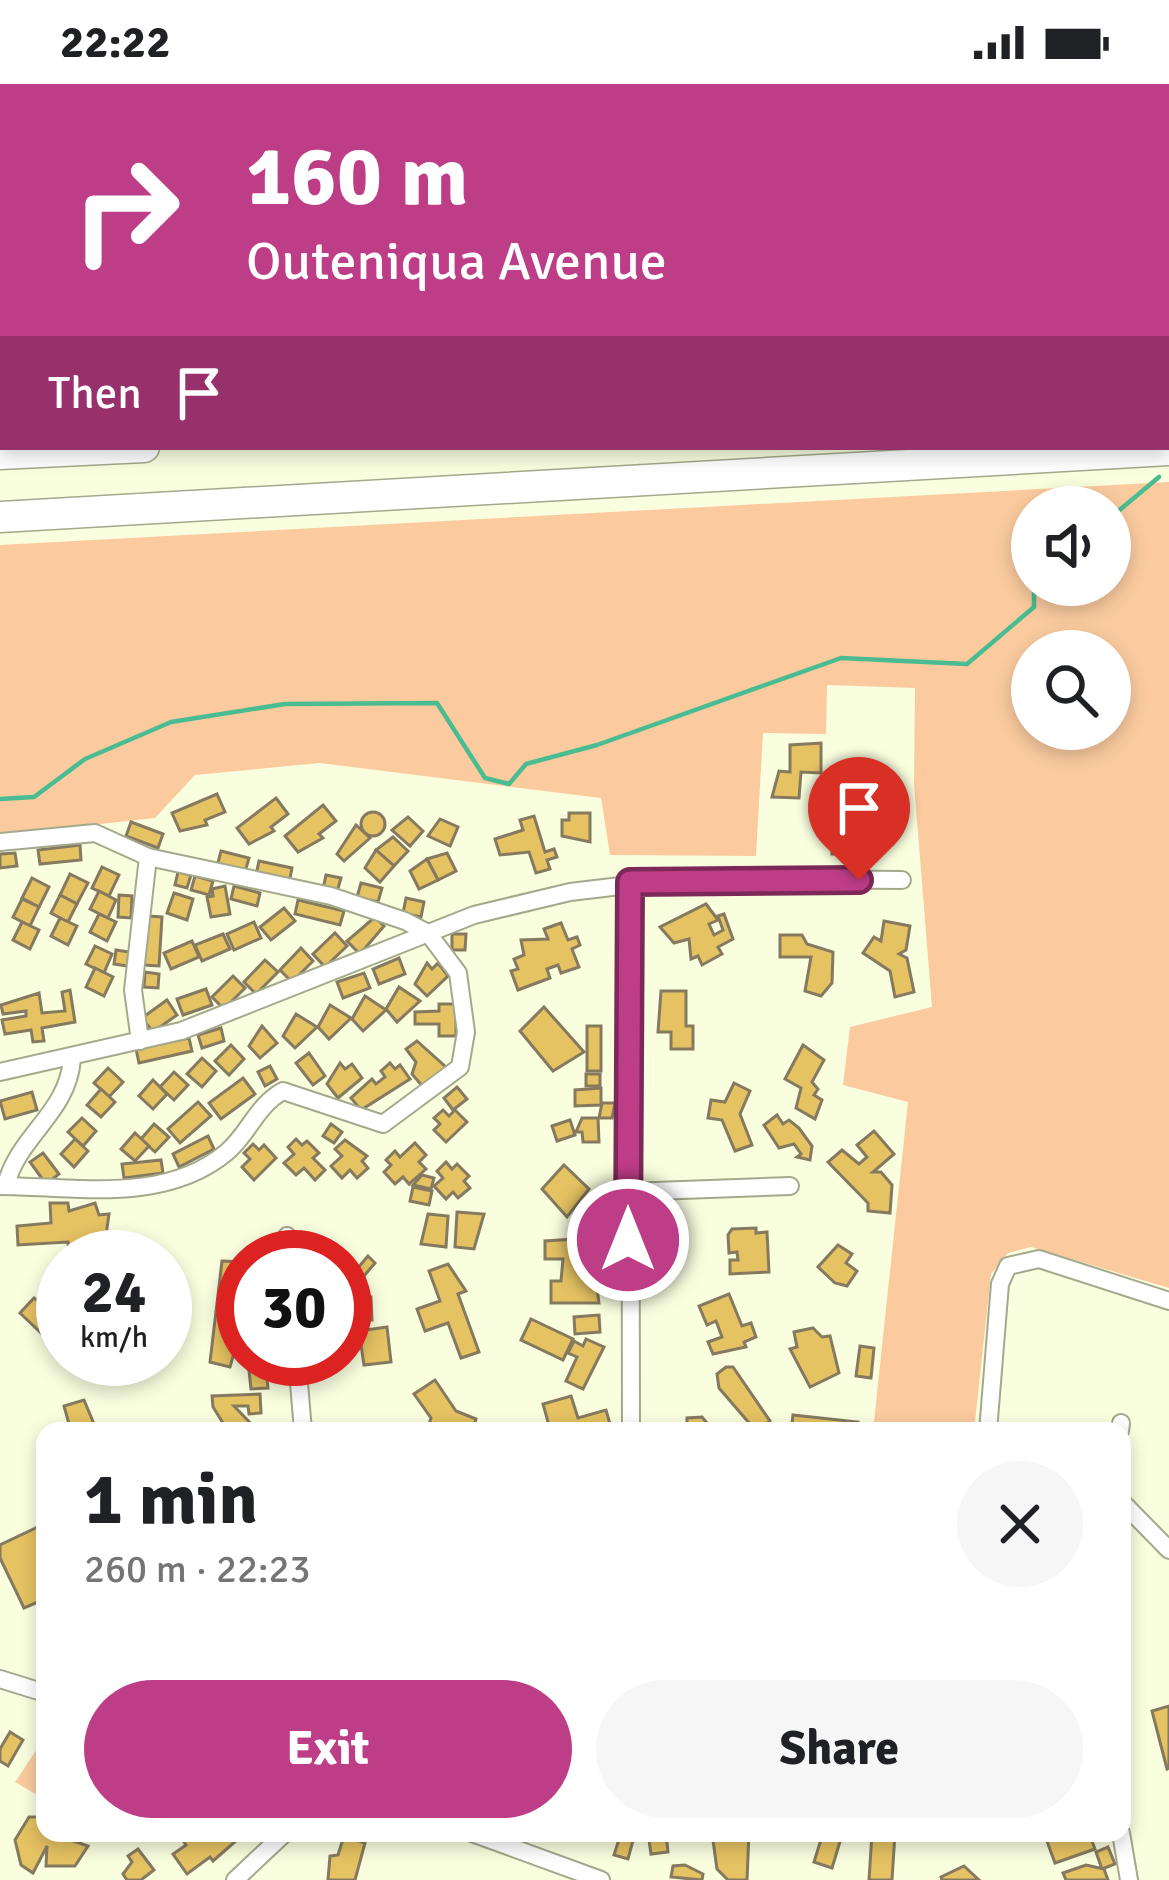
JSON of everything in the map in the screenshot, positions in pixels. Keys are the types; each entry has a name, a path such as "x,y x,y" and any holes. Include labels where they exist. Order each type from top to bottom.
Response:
{"highway":[{"path":"0,454 82,450"},
{"path":"0,517 1169,450"}],"street":[{"path":"0,842 95,833 148,857 353,902 428,933 458,973 464,1056 455,1073 377,1126 306,1094 284,1091 261,1106 224,1155 182,1176 88,1190 3,1185 15,1160 68,1088 72,1059"},
{"path":"140,1042 133,989 148,857"},
{"path":"0,1072 140,1042 237,1012 474,915 630,882 902,880"},
{"path":"630,882 631,1422"},
{"path":"628,1192 790,1186"},
{"path":"989,1422 1000,1285 1008,1266 1039,1258 1169,1300"},
{"path":"299,1386 302,1422"},
{"path":"1131,1511 1169,1550"},
{"path":"0,1679 36,1690"},
{"path":"235,1880 275,1842"},
{"path":"497,1842 601,1880"},
{"path":"1123,1842 1129,1880"}],"shaded area":[{"path":"1169,482 1169,1288 1031,1247 1008,1253 991,1274 975,1422 874,1422 908,1102 843,1085 850,1027 932,1007 914,784 915,688 827,685 826,734 763,733 756,856 610,855 601,798 320,763 195,775 155,818 0,835 0,545 1011,491 1011,606 1131,606 1131,486 1095,486"},
{"path":"36,1750 36,1794 15,1782"}],"building":[{"path":"821,743 821,773 801,772 799,798 772,797 779,771 790,772 790,745"},
{"path":"894,784 891,836 876,836 876,816 853,816 865,819 856,828 856,854 832,854 832,836 842,835 843,786"},
{"path":"217,794 225,812 205,820 207,825 180,831 172,813"},
{"path":"276,798 288,814 271,827 274,831 249,844 237,828"},
{"path":"323,805 336,821 319,834 323,838 298,852 285,836"},
{"path":"373,812 382,815 382,833 373,836 364,833 361,824 364,815"},
{"path":"569,813 590,813 590,842 562,836 562,820 569,820"},
{"path":"534,816 545,852 554,849 557,857 547,860 550,869 536,873 529,852 500,855 495,839 523,830 520,820"},
{"path":"408,817 423,831 410,846 392,830"},
{"path":"440,819 458,827 450,846 428,836"},
{"path":"131,822 163,834 158,848 126,836"},
{"path":"356,825 370,838 344,861 337,854"},
{"path":"393,837 408,851 394,866 376,850"},
{"path":"80,845 81,860 40,864 38,850"},
{"path":"376,850 394,866 380,882 365,868"},
{"path":"221,851 249,858 245,872 217,866"},
{"path":"15,853 17,866 0,868 0,854"},
{"path":"447,853 456,871 438,880 427,859"},
{"path":"427,859 438,880 419,889 410,871"},
{"path":"259,861 292,868 289,883 256,875"},
{"path":"102,867 119,875 109,896 92,888"},
{"path":"178,872 191,875 187,888 175,885"},
{"path":"70,874 88,883 77,904 60,895"},
{"path":"326,875 341,878 337,892 323,889"},
{"path":"195,876 213,881 209,895 191,890"},
{"path":"32,878 49,887 39,907 22,898"},
{"path":"361,883 382,888 378,902 357,897"},
{"path":"225,886 230,914 211,917 207,897 213,896 212,889"},
{"path":"234,886 260,893 257,906 231,899"},
{"path":"99,891 116,900 108,918 90,909"},
{"path":"174,893 193,899 187,920 167,913"},
{"path":"60,895 77,904 68,922 51,913"},
{"path":"119,895 132,896 131,918 118,917"},
{"path":"406,898 424,902 421,917 403,913"},
{"path":"22,899 39,907 30,926 13,917"},
{"path":"298,900 344,911 340,925 295,914"},
{"path":"706,904 718,920 709,924 714,935 723,930 718,916 724,914 733,939 718,947 722,954 702,965 698,956 691,959 689,939 674,943 660,927"},
{"path":"284,908 295,921 271,940 260,927"},
{"path":"99,914 116,922 107,941 90,932"},
{"path":"148,916 162,917 159,966 144,965"},
{"path":"375,917 384,926 360,954 347,941"},
{"path":"60,918 77,926 68,945 51,936"},
{"path":"884,921 910,926 906,950 899,954 907,958 914,992 895,997 890,971 863,953 874,937 881,941"},
{"path":"22,922 39,930 30,949 13,940"},
{"path":"254,922 261,938 234,950 227,934"},
{"path":"561,923 568,940 577,937 580,945 572,949 579,967 561,973 558,965 547,969 550,978 518,990 511,971 518,969 514,959 524,955 521,940 548,939 544,929"},
{"path":"335,933 347,946 325,967 313,954"},
{"path":"223,934 230,949 202,961 195,945"},
{"path":"452,934 466,934 465,950 452,950"},
{"path":"780,935 802,935 807,944 833,952 832,983 821,996 805,991 811,957 780,957"},
{"path":"192,941 199,957 171,969 164,953"},
{"path":"95,946 112,954 104,973 86,964"},
{"path":"301,948 313,961 292,982 280,970"},
{"path":"116,950 129,952 127,966 114,964"},
{"path":"399,958 405,974 379,984 373,969"},
{"path":"265,960 278,972 256,994 244,982"},
{"path":"427,963 432,969 438,963 448,976 427,996 415,984"},
{"path":"95,968 113,977 104,996 86,987"},
{"path":"145,972 159,974 158,988 144,987"},
{"path":"364,973 370,988 343,998 337,982"},
{"path":"233,976 245,988 224,1009 212,997"},
{"path":"399,987 420,1001 397,1022 386,1009"},
{"path":"206,989 212,1005 183,1015 177,999"},
{"path":"70,990 75,1022 42,1028 44,1041 33,1042 31,1030 5,1034 2,1020 26,1016 26,1011 3,1014 1,1005 39,993 42,1013 65,1011 62,992"},
{"path":"661,991 686,991 686,1026 693,1026 693,1049 671,1049 671,1032 658,1032"},
{"path":"365,996 386,1010 363,1031 352,1019"},
{"path":"167,1000 177,1015 153,1032 142,1018"},
{"path":"439,1004 456,1004 456,1036 439,1036 439,1024 415,1024 415,1012 439,1011"},
{"path":"330,1005 351,1018 329,1039 318,1027"},
{"path":"544,1007 584,1052 553,1071 520,1031"},
{"path":"296,1014 317,1027 295,1048 283,1036"},
{"path":"262,1026 277,1043 260,1058 249,1046"},
{"path":"587,1026 601,1026 601,1071 587,1071"},
{"path":"221,1028 224,1041 202,1048 198,1035"},
{"path":"189,1038 192,1051 139,1063 136,1049"},
{"path":"417,1041 447,1068 423,1087 412,1074 416,1062 406,1049"},
{"path":"231,1045 244,1059 229,1075 215,1061"},
{"path":"803,1045 824,1060 812,1082 818,1089 814,1095 822,1100 815,1119 796,1108 801,1088 785,1079"},
{"path":"309,1053 325,1076 313,1085 296,1063"},
{"path":"202,1058 216,1071 202,1087 187,1074"},
{"path":"340,1063 345,1069 352,1064 362,1078 338,1098 327,1084"},
{"path":"390,1063 395,1069 400,1065 410,1079 361,1110 351,1098 372,1079 376,1084 385,1077 381,1071"},
{"path":"270,1066 277,1079 265,1086 258,1072"},
{"path":"108,1068 123,1082 109,1097 94,1083"},
{"path":"174,1072 188,1085 174,1100 160,1087"},
{"path":"586,1074 600,1074 600,1086 586,1086"},
{"path":"243,1078 255,1094 221,1119 209,1103"},
{"path":"153,1080 167,1094 153,1109 139,1096"},
{"path":"734,1083 750,1091 740,1114 752,1145 735,1151 722,1120 708,1118 711,1100 725,1102"},
{"path":"457,1087 467,1099 453,1110 444,1098"},
{"path":"601,1088 601,1105 575,1106 575,1090"},
{"path":"101,1089 115,1102 101,1117 87,1105"},
{"path":"32,1092 37,1110 5,1119 0,1101"},
{"path":"198,1102 211,1116 180,1143 168,1129"},
{"path":"602,1103 615,1103 612,1118 599,1118"},
{"path":"443,1110 449,1116 455,1110 467,1122 446,1142 434,1130 440,1124 434,1118"},
{"path":"777,1115 783,1124 789,1120 799,1128 812,1146 810,1160 797,1157 801,1154 794,1144 779,1148 764,1125"},
{"path":"82,1118 96,1131 83,1146 68,1132"},
{"path":"582,1118 598,1118 599,1142 583,1142 582,1132 576,1132"},
{"path":"570,1120 575,1135 557,1141 552,1126"},
{"path":"154,1124 169,1137 155,1152 141,1139"},
{"path":"331,1124 342,1132 334,1143 323,1136"},
{"path":"874,1131 894,1154 873,1172 881,1172 892,1185 890,1213 868,1211 868,1203 828,1162 842,1150 859,1164 867,1157 857,1145"},
{"path":"135,1133 149,1146 135,1161 121,1149"},
{"path":"208,1136 214,1149 179,1167 173,1154"},
{"path":"75,1139 88,1151 74,1167 61,1154"},
{"path":"296,1139 302,1145 307,1141 319,1153 313,1158 325,1170 315,1180 304,1168 296,1175 284,1163 294,1154 288,1147"},
{"path":"345,1140 367,1156 362,1161 368,1168 357,1178 350,1170 342,1178 331,1166 342,1156 335,1149"},
{"path":"415,1143 426,1155 419,1162 426,1169 409,1184 403,1177 395,1184 384,1172 391,1165 386,1160 395,1151 400,1157"},
{"path":"253,1144 259,1150 264,1145 276,1158 254,1180 242,1167 250,1159 244,1153"},
{"path":"43,1153 59,1174 46,1184 30,1162"},
{"path":"161,1160 163,1173 124,1178 122,1164"},
{"path":"446,1162 452,1169 457,1164 469,1176 464,1181 470,1188 458,1198 453,1192 446,1199 434,1186 443,1178 437,1171"},
{"path":"564,1165 589,1189 567,1217 542,1189"},
{"path":"422,1175 434,1178 431,1189 413,1185"},
{"path":"413,1187 432,1191 429,1205 410,1201"},
{"path":"582,1198 597,1198 596,1220 581,1220"},
{"path":"50,1203 68,1203 69,1211 95,1203 99,1215 109,1214 107,1230 36,1230 36,1244 18,1245 17,1226 51,1223"},
{"path":"457,1212 484,1214 474,1249 455,1247"},
{"path":"428,1214 448,1216 446,1247 421,1244"},
{"path":"756,1228 756,1233 767,1232 769,1272 730,1274 730,1260 738,1260 737,1252 729,1253 728,1235 732,1229"},
{"path":"590,1238 599,1303 551,1303 551,1281 561,1281 563,1259 545,1259 545,1241"},
{"path":"838,1245 852,1254 846,1263 857,1271 847,1286 835,1283 818,1267"},
{"path":"448,1264 466,1291 458,1294 479,1352 461,1358 448,1323 425,1331 417,1309 440,1301 429,1271"},
{"path":"729,1294 742,1326 751,1323 756,1337 744,1342 746,1347 713,1354 708,1342 722,1337 716,1321 707,1325 699,1306"},
{"path":"36,1299 36,1328 20,1313"},
{"path":"216,1312 216,1364 210,1362"},
{"path":"599,1315 600,1332 575,1334 574,1317"},
{"path":"531,1319 573,1339 563,1360 521,1340"},
{"path":"387,1327 391,1362 372,1364 372,1329"},
{"path":"813,1328 822,1337 830,1336 839,1373 810,1387 790,1349 797,1347 794,1332"},
{"path":"586,1339 604,1347 583,1389 566,1381 577,1357 568,1353 574,1341 583,1346"},
{"path":"860,1346 874,1348 871,1378 856,1376"},
{"path":"733,1367 770,1421 748,1422 719,1388 717,1374"},
{"path":"435,1380 456,1411 475,1422 430,1422 414,1394"},
{"path":"260,1394 261,1413 249,1414 248,1406 234,1406 249,1422 222,1422 212,1396"},
{"path":"571,1396 578,1418 606,1410 609,1422 548,1422 543,1404"},
{"path":"84,1400 93,1422 68,1422 64,1406"},
{"path":"793,1415 858,1422 792,1422"},
{"path":"36,1528 36,1603 24,1608 0,1558 0,1545"},
{"path":"1169,1706 1169,1768 1167,1769 1152,1711"},
{"path":"10,1732 23,1740 8,1766 0,1761 0,1749"},
{"path":"29,1817 36,1817 36,1842 88,1846 75,1866 46,1866 47,1846 33,1873 21,1865 15,1840"},
{"path":"184,1842 235,1842 213,1861 210,1857 187,1874 173,1854"},
{"path":"342,1842 365,1843 355,1880 328,1880 330,1856 338,1855"},
{"path":"618,1842 633,1842 628,1859 614,1855"},
{"path":"649,1842 667,1842 668,1852 651,1854"},
{"path":"713,1842 749,1842 747,1880 728,1880 717,1869"},
{"path":"820,1842 840,1842 832,1868 814,1862"},
{"path":"871,1842 894,1842 892,1880 869,1880"},
{"path":"1047,1842 1092,1842 1095,1849 1055,1863"},
{"path":"1108,1847 1115,1864 1102,1869 1096,1852"},
{"path":"138,1849 154,1870 141,1880 127,1880 123,1874 132,1862 128,1856"},
{"path":"685,1865 703,1874 702,1880 671,1877 673,1866"},
{"path":"1086,1865 1104,1869 1108,1880 1066,1880 1063,1873"},
{"path":"964,1866 979,1880 942,1880 941,1877"}],"waterway":[{"path":"1131,500 1159,477"},
{"path":"0,799 34,797 85,759 171,722 285,704 437,703 485,778 509,784 526,764 597,745 841,658 967,664 1034,606"}],"route":[{"path":"628,1240 630,882 859,880"}]}
